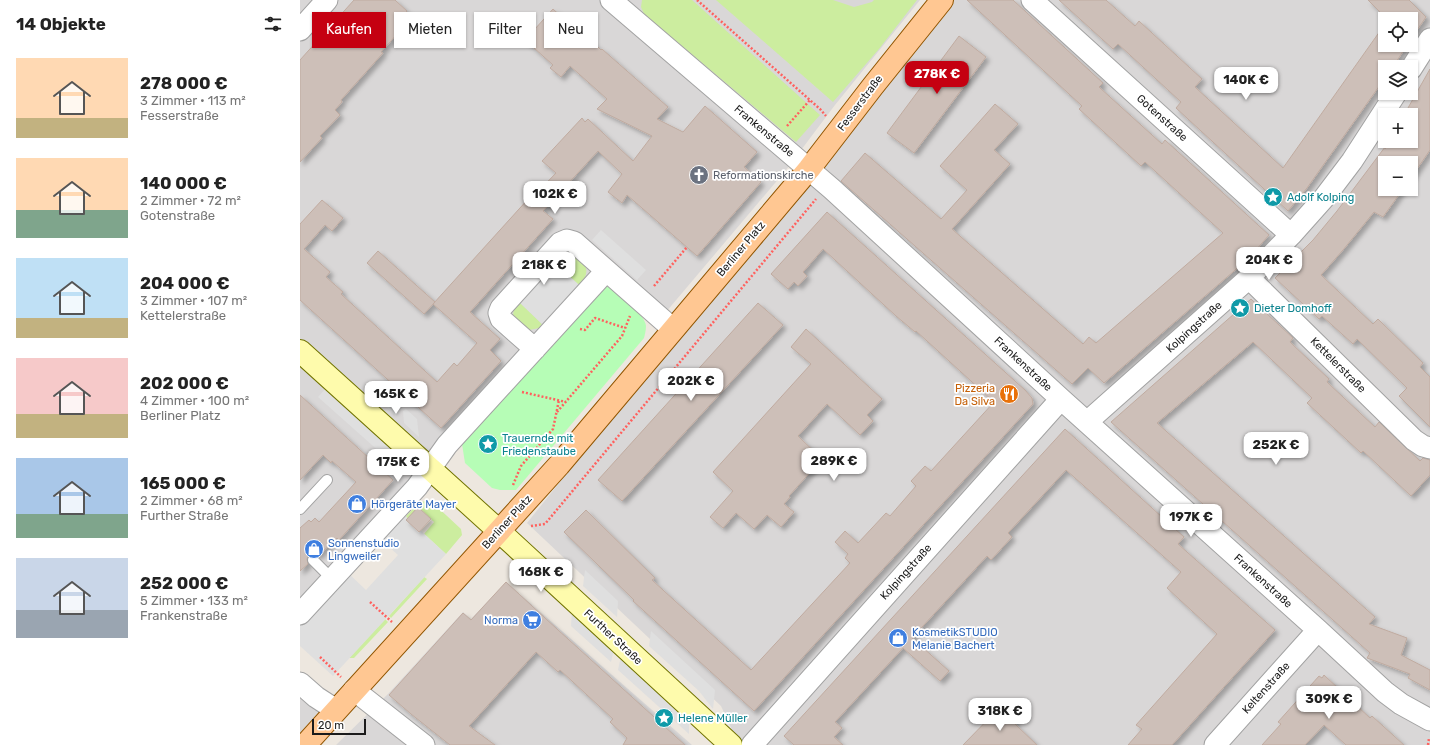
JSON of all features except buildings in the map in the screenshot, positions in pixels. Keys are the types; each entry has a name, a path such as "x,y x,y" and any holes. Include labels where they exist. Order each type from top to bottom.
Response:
{"main road":[{"name":"Fesserstraße","path":"809,169 942,0"},
{"name":"Berliner Platz","path":"304,745 559,465 809,169"},
{"name":"Further Straße","path":"300,351 499,531 731,745"}],"street":[{"path":"300,30 327,0"},
{"name":"Gotenstraße","path":"1032,0 1291,235"},
{"name":"Frankenstraße","path":"616,2 826,184 1385,692 1401,704 1430,720"},
{"path":"1417,60 1430,39"},
{"name":"Kolpingstraße","path":"1087,422 1249,278 1291,235 1324,198 1352,161 1392,100"},
{"path":"535,349 501,318 499,313 501,308 560,243 567,240 574,242 673,329"},
{"path":"300,614 417,487 447,445 606,271"},
{"name":"Kettelerstraße","path":"1249,278 1414,440 1422,446 1430,448"},
{"name":"Kolpingstraße","path":"752,745 1061,399"},
{"name":"Keltenstraße","path":"1215,745 1318,630"},
{"path":"300,683 316,697 336,710"},
{"path":"354,690 424,745"}],"lane":[{"path":"300,509 327,480"},
{"path":"313,560 332,579"}],"path":[{"path":"697,0 820,109 838,132"},
{"path":"776,140 810,100"},
{"path":"529,527 545,524 815,202 826,184"},
{"path":"557,412 622,336 631,313 687,247"},
{"path":"558,323 584,330 595,318 625,328"},
{"path":"500,387 566,402"},
{"path":"512,485 521,466 553,429 559,400"},
{"path":"370,602 405,634"},
{"path":"320,657 354,690"}],"shaded area":[{"path":"300,0 920,0 835,105 786,170 666,312 602,261 434,444 423,468 300,608"},
{"path":"947,0 1430,0 1430,745 739,745 721,706 527,523"},
{"path":"601,230 646,270 637,280 592,240"},
{"path":"554,262 579,285 542,324 518,301"},
{"path":"374,380 395,399 396,416 374,395"},
{"path":"330,384 403,449 391,462 318,397"},
{"path":"406,409 417,419 419,437 404,423 403,411"},
{"path":"402,513 446,554 333,676 300,646 300,623 347,572 366,590 398,555 379,538"},
{"path":"585,570 618,601 617,617 583,586"},
{"path":"506,582 692,745 336,745 388,694 463,612 471,619"},
{"path":"572,611 614,649 611,662 571,626"},
{"path":"651,631 715,690 713,709 699,691 649,646"},
{"path":"621,656 689,717 689,734 618,670"},
{"path":"300,690 321,709 300,733"}],"green space":[{"path":"642,0 692,0 820,115 796,142 644,14 641,7"},
{"path":"716,0 833,0 854,7 872,2 874,0 917,0 879,49 833,102"},
{"path":"564,253 569,253 578,257 586,268 585,277 579,285 554,262"},
{"path":"604,285 622,296 641,315 646,326 644,338 516,490 500,490 492,488 465,463 462,444"},
{"path":"518,301 542,324 539,328 529,330 513,316 514,306"},
{"path":"425,501 432,502 461,529 462,535 446,554 424,534 434,522 418,508 408,519 406,516 419,503"},
{"path":"424,577 427,579 391,618 389,616"},
{"path":"385,619 388,622 354,658 349,658"}],"place":[{"name":"Reformationskirche","path":"699,175"},
{"name":"Adolf Kolping","path":"1273,197"},
{"name":"Dieter Domhoff","path":"1240,308"},
{"name":"Pizzeria Da Silva","path":"1009,394"},
{"name":"Trauernde mit Friedenstaube","path":"488,444"},
{"name":"Hörgeräte Mayer","path":"357,504"},
{"name":"Sonnenstudio Lingweiler","path":"314,549"},
{"name":"Norma","path":"532,620"},
{"name":"KosmetikSTUDIO Melanie Bachert","path":"898,638"},
{"name":"Helene Müller","path":"664,718"}]}
